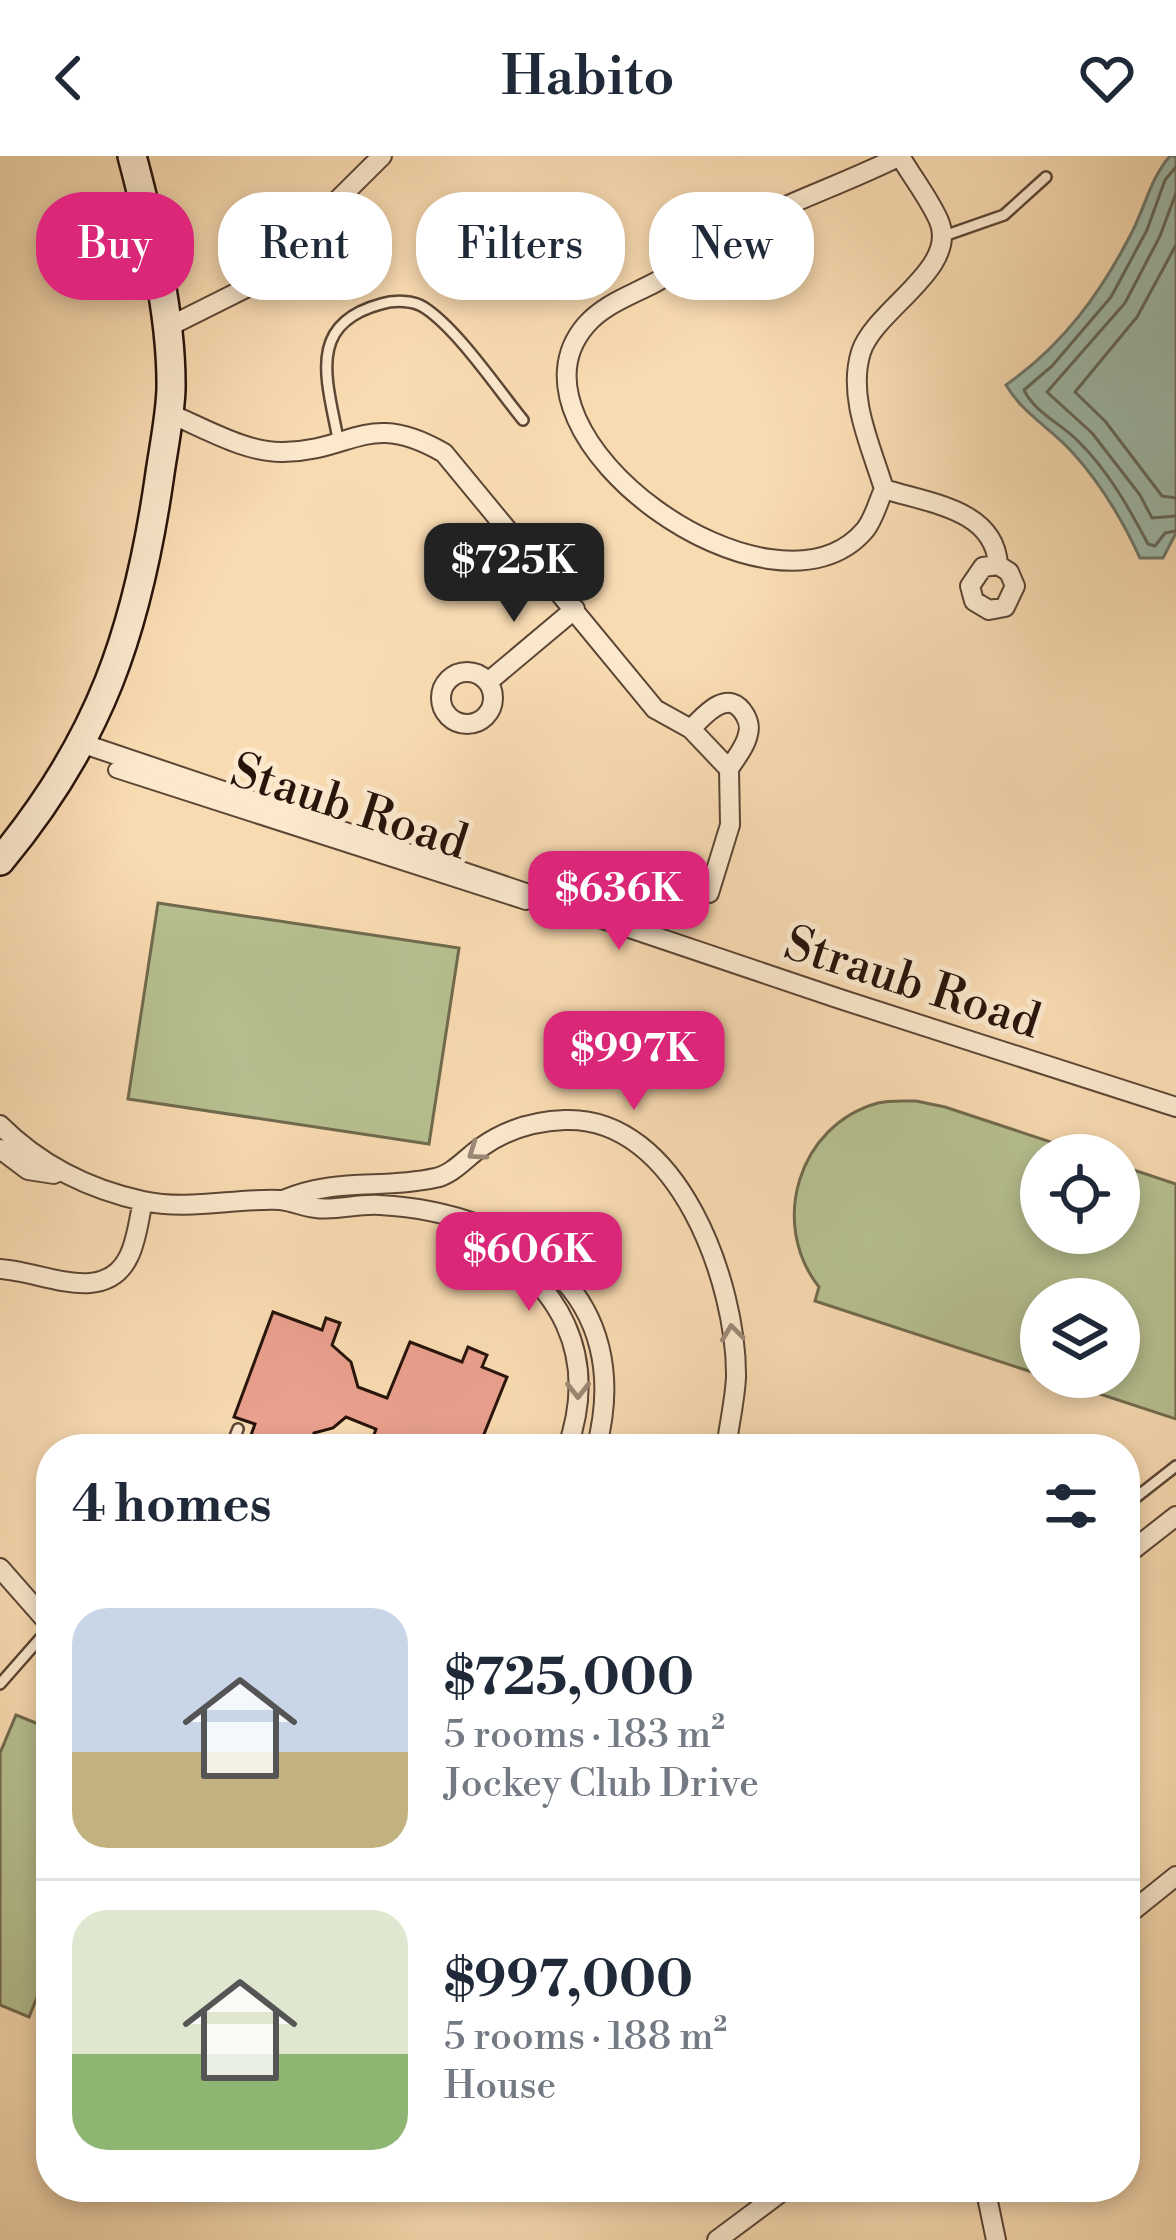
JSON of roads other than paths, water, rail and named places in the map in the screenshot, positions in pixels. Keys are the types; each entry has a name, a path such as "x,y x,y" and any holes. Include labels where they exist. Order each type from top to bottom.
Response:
{"main road":[{"path":"0,860 98,715 129,630 150,537 171,388 155,247 132,156"}],"street":[{"path":"164,329 252,285 382,156"},
{"path":"900,156 940,223 941,237 936,259 862,348 857,394 884,489 866,529 835,550 790,561 735,550 661,516 628,488 573,413 566,369 582,330 597,314 746,226 900,156"},
{"path":"168,413 262,450 298,451 369,430 391,431 444,453 655,709 691,729 729,769"},
{"path":"884,489 975,519 989,531 998,565"},
{"path":"488,682 574,609"},
{"path":"691,729 721,704 732,703 749,724 729,769 730,825 709,893"},
{"name":"Straub Road","path":"81,743 1176,1110"},
{"name":"Staub Road","path":"116,770 1176,1110"},
{"path":"283,1200 315,1187 442,1177 485,1144 524,1125 570,1120 613,1131 650,1154 670,1175 700,1223 716,1261 733,1334 736,1379 727,1434"},
{"path":"0,1125 47,1165 143,1201 193,1205 283,1200 316,1209 379,1204 470,1222 502,1235 558,1273 578,1296 597,1333 607,1371 607,1402 600,1434"},
{"path":"0,1149 28,1170 71,1176"},
{"path":"0,1269 89,1286 114,1276 129,1257 143,1201"},
{"path":"435,1214 495,1246 530,1272 564,1320 575,1349 579,1382 578,1414 571,1434"},
{"path":"1140,1544 1176,1516"},
{"path":"0,1568 36,1609"},
{"path":"1140,1905 1176,1876"},
{"path":"717,2240 768,2202"},
{"path":"988,2202 996,2240"}],"lane":[{"path":"941,237 1004,214 1046,177"},
{"path":"338,440 325,368 332,334 356,310 394,300 423,305 523,420"},
{"path":"236,1434 238,1429"},
{"path":"1140,1494 1176,1466"},
{"path":"0,1684 36,1643"}],"water":[{"path":"1170,156 1176,156 1176,533 1163,558 1140,558 1093,477 1006,385 1063,335 1094,297"}]}
